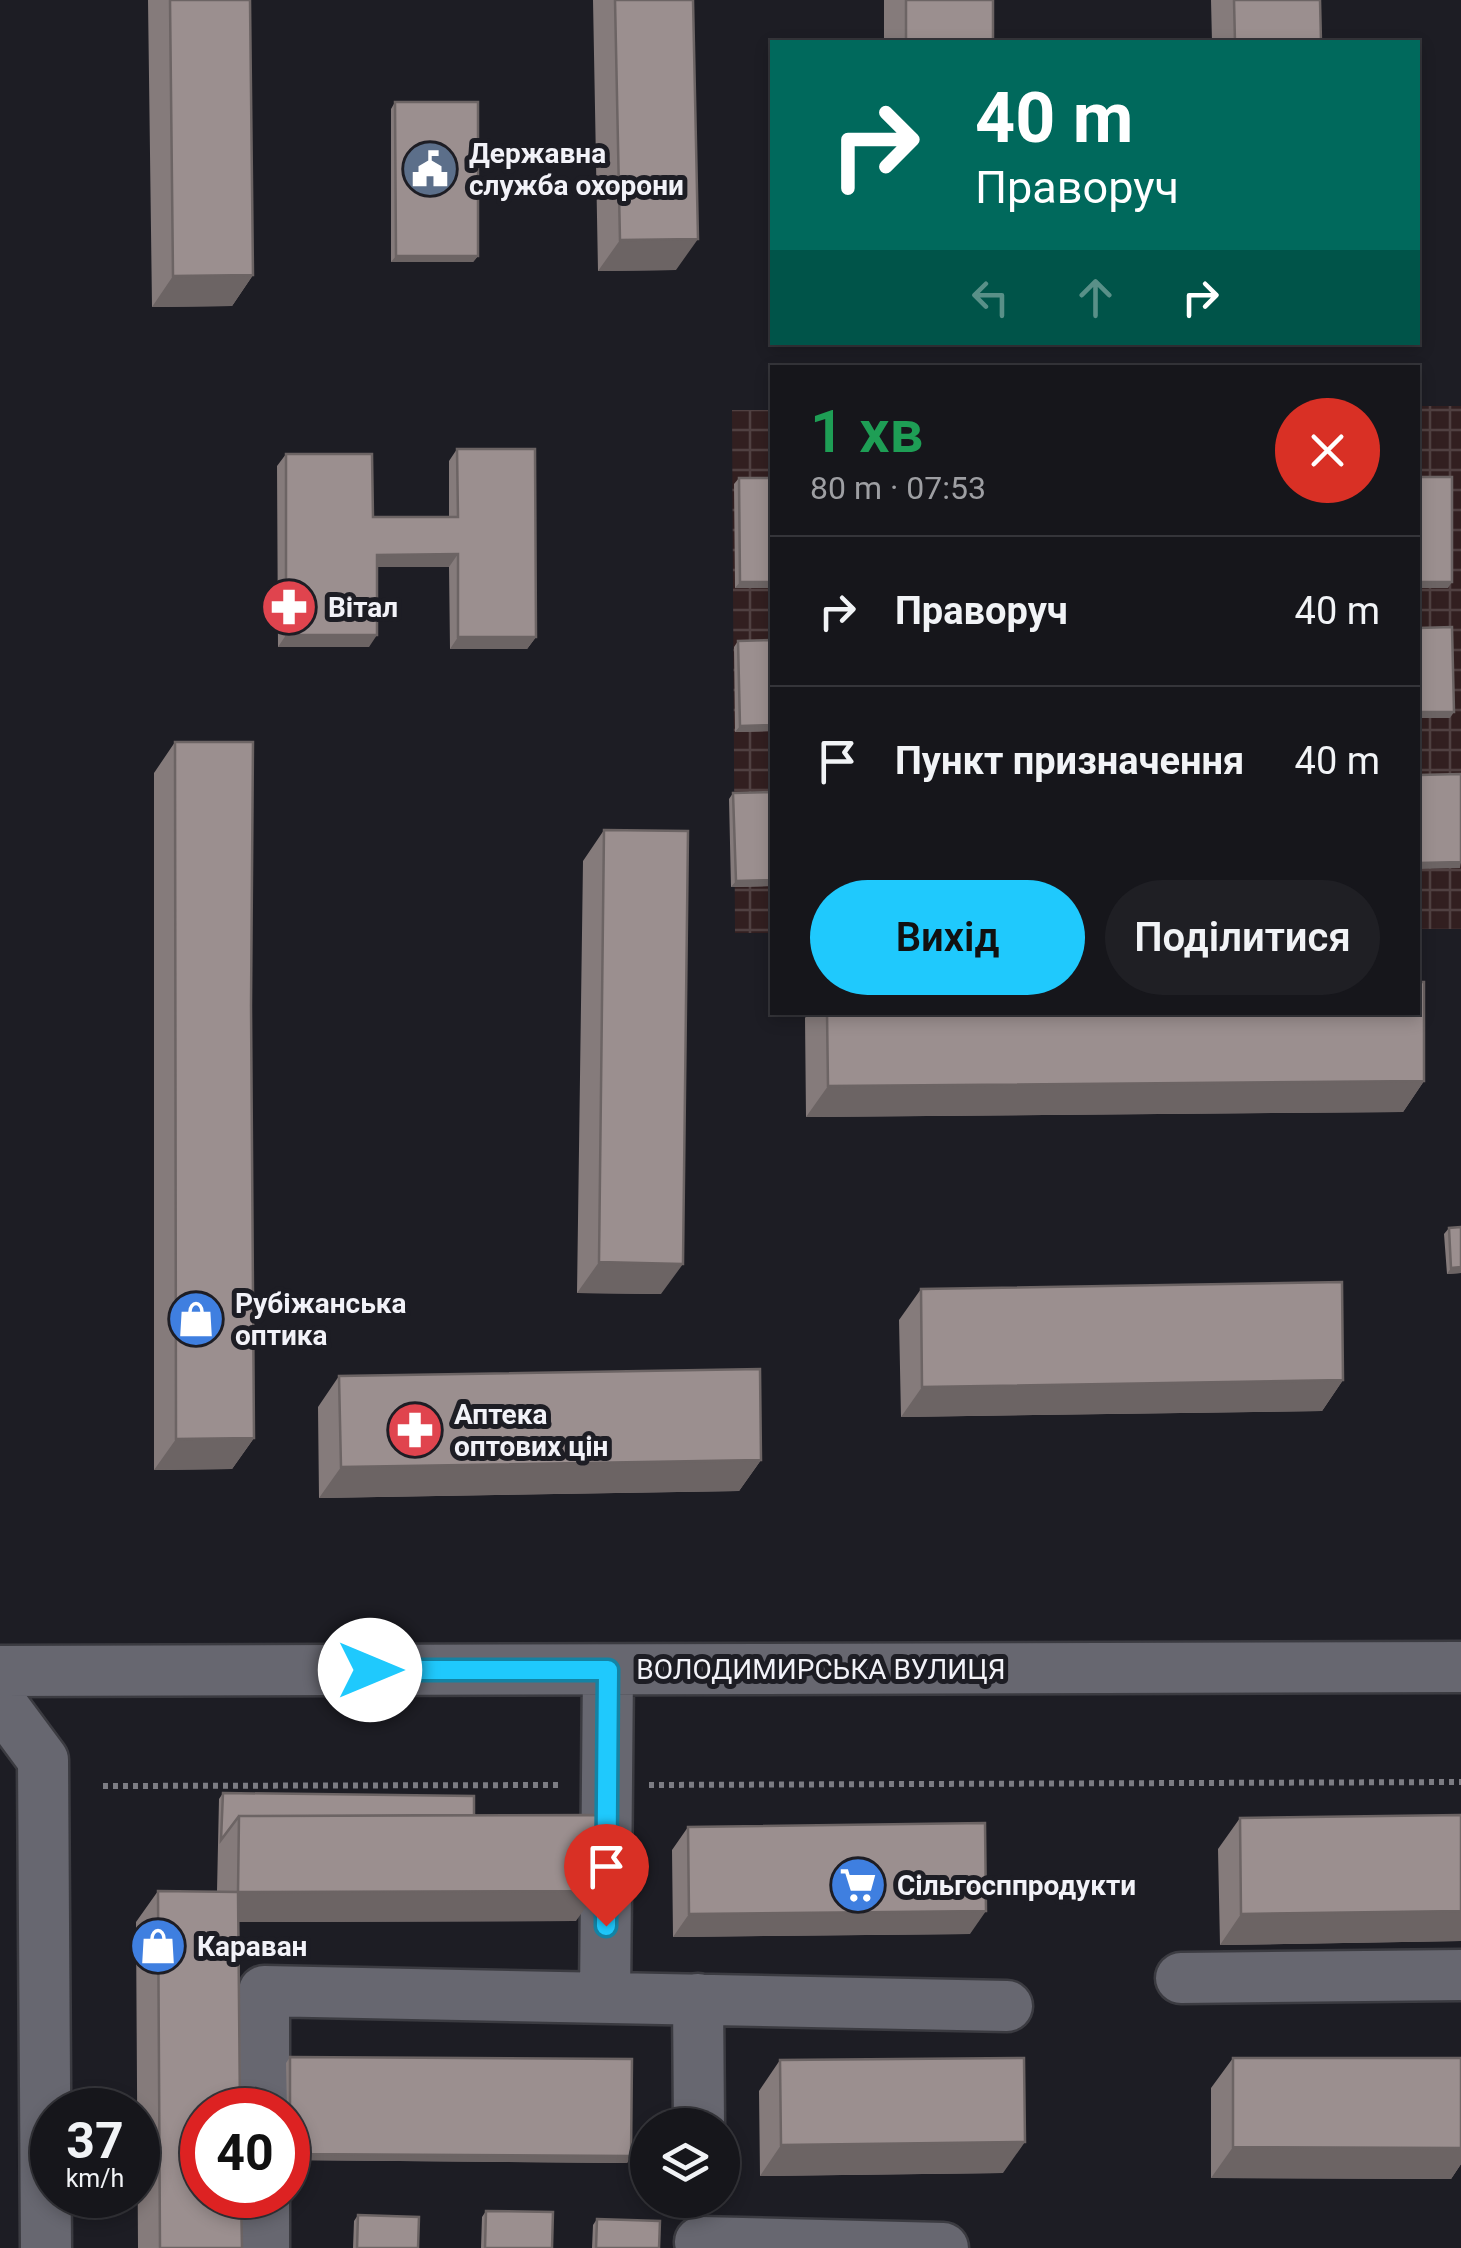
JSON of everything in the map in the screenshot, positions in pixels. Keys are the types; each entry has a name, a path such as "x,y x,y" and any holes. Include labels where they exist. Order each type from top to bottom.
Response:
{"street":[{"name":"ВОЛОДИМИРСЬКА ВУЛИЦЯ","path":"0,1671 1461,1667"},
{"path":"605,1998 608,1670"},
{"path":"0,1702 43,1760 46,2248"},
{"path":"1181,1978 1461,1975"},
{"path":"264,2088 264,1991 1007,2006"},
{"path":"698,1999 699,2108"},
{"path":"264,2218 264,2248"},
{"path":"700,2230 943,2248"}],"path":[{"path":"103,1786 1461,1782"}],"shaded area":[{"path":"1420,406 1461,406 1461,929 1420,929"},
{"path":"732,410 770,410 770,933 735,933"}],"building":[{"path":"170,0 250,0 253,275 173,276"},
{"path":"615,0 693,0 698,239 620,240"},
{"path":"906,0 993,0 993,40 906,40"},
{"path":"1234,0 1320,0 1321,40 1235,40"},
{"path":"395,102 478,102 478,256 396,256"},
{"path":"457,449 535,449 536,637 458,637 458,554 377,555 377,635 286,635 286,454 372,454 373,517 458,517"},
{"path":"1420,477 1452,477 1452,582 1420,582"},
{"path":"739,478 770,478 770,582 740,582"},
{"path":"1452,627 1454,712 1420,712 1420,628"},
{"path":"770,640 770,725 740,726 738,641"},
{"path":"175,742 253,742 254,1438 176,1439"},
{"path":"1461,774 1461,862 1420,863 1420,775"},
{"path":"770,792 770,880 736,881 733,793"},
{"path":"604,830 688,831 683,1264 599,1262"},
{"path":"1420,982 1424,982 1424,1081 828,1086 827,1015 1420,1015"},
{"path":"1461,1227 1461,1267 1451,1268 1449,1228"},
{"path":"1342,1282 1343,1380 922,1387 921,1289"},
{"path":"760,1369 761,1460 341,1467 339,1376"},
{"path":"223,1793 474,1796 474,1815 239,1816 221,1840"},
{"path":"597,1815 597,1891 238,1892 239,1816"},
{"path":"1461,1815 1461,1911 1241,1914 1240,1818"},
{"path":"985,1823 986,1911 689,1914 688,1827"},
{"path":"158,1891 238,1892 240,2088 180,2088 180,2218 241,2218 242,2248 160,2248"},
{"path":"290,2057 632,2059 630,2156 310,2154 310,2088 290,2088"},
{"path":"1024,2058 1025,2142 781,2145 780,2060"},
{"path":"1233,2058 1461,2058 1461,2148 1233,2147"},
{"path":"486,2211 553,2212 552,2248 485,2248"},
{"path":"358,2215 419,2217 418,2248 357,2248"},
{"path":"597,2219 660,2221 659,2248 596,2248"}],"place":[{"name":"Державна служба охорони","path":"430,169"},
{"name":"Вітал","path":"289,607"},
{"name":"Рубіжанська оптика","path":"196,1319"},
{"name":"Аптека оптових цін","path":"415,1430"},
{"name":"Сільгосппродукти","path":"858,1885"},
{"name":"Караван","path":"158,1946"}],"route":[{"path":"370,1670 608,1670 606,1926"}]}
